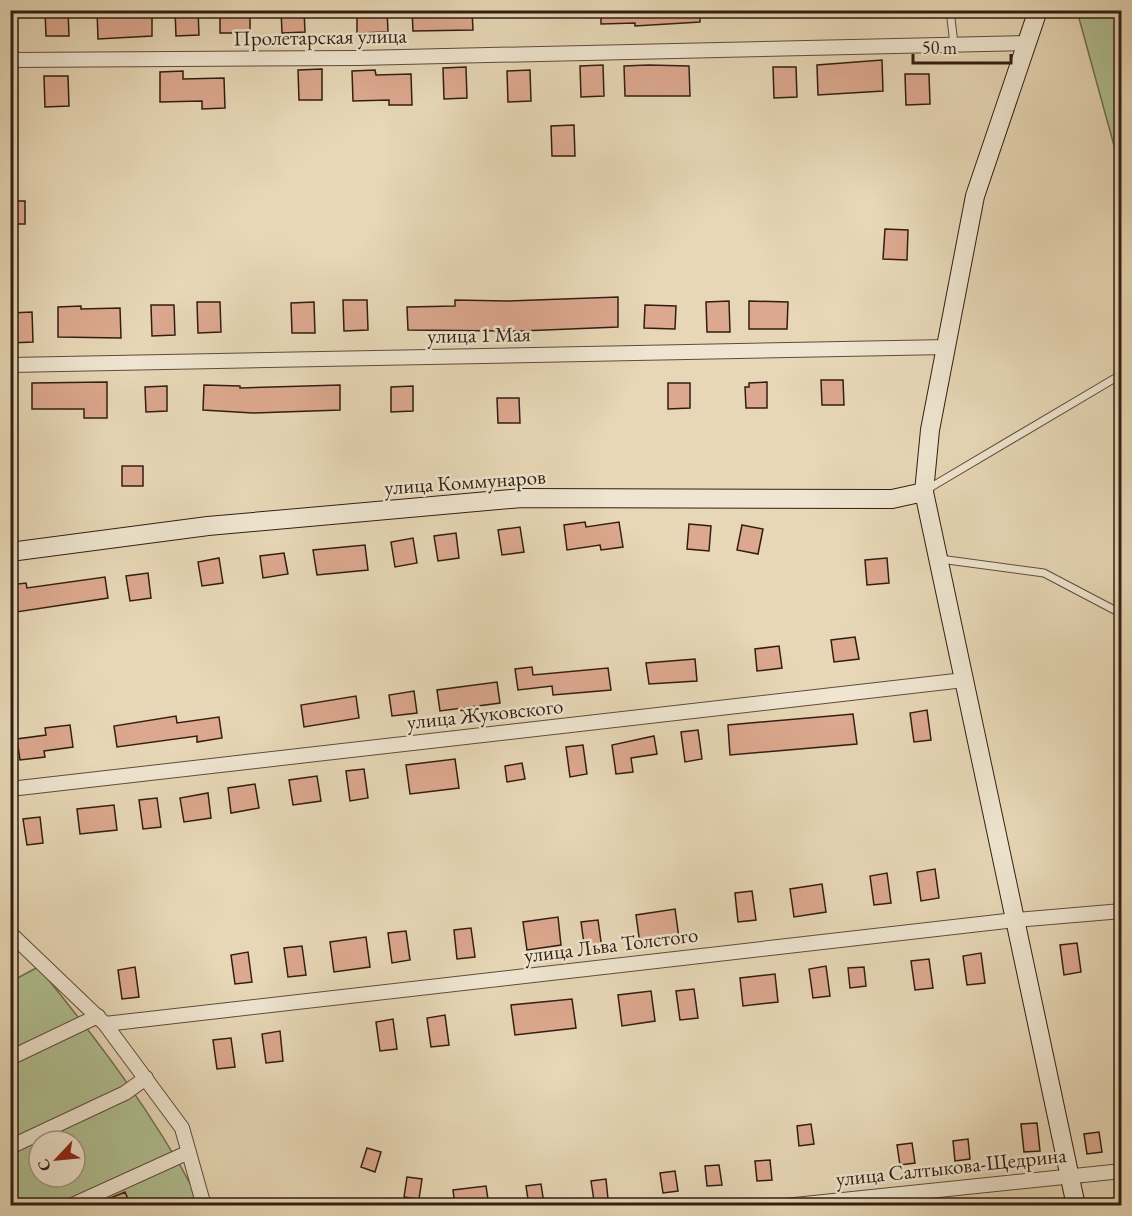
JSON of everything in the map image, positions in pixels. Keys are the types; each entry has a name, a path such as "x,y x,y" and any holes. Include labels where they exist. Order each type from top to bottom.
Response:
{"main road":[{"path":"1038,10 975,195 930,430 924,492 1076,1206"},
{"name":"улица Коммунаров","path":"10,552 208,526 522,498 892,499 924,492"}],"street":[{"name":"Пролетарская улица","path":"10,60 358,58 1026,43"},
{"name":"улица 1 Мая","path":"10,365 947,347"},
{"name":"улица Жуковского","path":"10,789 964,680"},
{"name":"улица Льва Толстого","path":"10,1058 102,1020 1015,920 1122,912"},
{"path":"10,933 102,1020 182,1128 204,1206"},
{"path":"10,1147 125,1093 146,1078"},
{"path":"70,1206 189,1152"},
{"name":"улица Салтыкова-Щедрина","path":"785,1206 1122,1170"}],"lane":[{"path":"950,10 954,44"},
{"path":"924,492 1122,374"},
{"path":"938,559 1044,573 1122,614"}],"green space":[{"path":"1077,11 1121,11 1121,171"},
{"path":"38,967 123,1077 162,1135 197,1196 185,1205 11,1205 10,982"}],"building":[{"path":"45,10 68,10 69,36 46,36"},
{"path":"97,10 152,10 152,36 98,39"},
{"path":"175,10 198,10 199,35 176,36"},
{"path":"220,10 250,10 250,33 220,33"},
{"path":"281,10 304,10 305,32 282,33"},
{"path":"357,10 387,10 388,32 357,33"},
{"path":"412,10 472,10 473,30 413,31"},
{"path":"601,10 700,10 700,22 635,26 635,23 601,24"},
{"path":"882,60 883,91 818,95 817,65"},
{"path":"603,65 604,96 581,97 580,66"},
{"path":"624,66 689,66 690,96 625,96"},
{"path":"466,67 467,98 444,99 443,68"},
{"path":"773,67 796,67 797,97 774,98"},
{"path":"322,69 322,100 299,100 298,70"},
{"path":"375,70 376,75 411,74 412,105 389,105 389,100 353,101 352,71"},
{"path":"530,70 531,101 508,102 507,71"},
{"path":"183,71 183,79 224,78 225,108 202,109 202,101 160,102 160,72"},
{"path":"905,74 929,74 930,104 906,105"},
{"path":"44,76 68,76 69,106 45,107"},
{"path":"574,125 575,156 552,156 551,126"},
{"path":"10,201 25,201 25,224 10,224"},
{"path":"885,229 908,230 907,260 883,259"},
{"path":"618,297 618,327 521,331 408,330 407,307 455,306 455,300 507,301"},
{"path":"343,300 367,300 368,330 344,331"},
{"path":"729,301 730,332 707,332 706,302"},
{"path":"749,301 788,302 787,329 749,329"},
{"path":"197,302 220,302 221,332 198,333"},
{"path":"314,302 315,333 292,333 291,303"},
{"path":"151,305 174,305 175,335 152,336"},
{"path":"645,305 676,306 675,329 644,328"},
{"path":"81,306 81,309 120,308 121,338 58,337 58,307"},
{"path":"32,312 33,342 10,343 10,313"},
{"path":"821,380 843,380 844,405 822,405"},
{"path":"107,382 107,418 84,418 84,409 32,409 32,383"},
{"path":"767,382 767,408 746,408 745,387 749,387 749,383"},
{"path":"668,383 690,383 690,408 668,409"},
{"path":"204,385 240,386 240,388 340,385 340,410 253,413 203,410"},
{"path":"167,386 167,411 146,412 145,387"},
{"path":"413,386 413,411 391,412 391,387"},
{"path":"497,398 519,398 520,423 498,423"},
{"path":"122,466 143,466 143,486 122,486"},
{"path":"585,522 586,527 619,522 623,547 601,550 600,545 567,550 564,525"},
{"path":"689,524 711,526 709,551 687,549"},
{"path":"742,525 763,529 758,554 737,550"},
{"path":"520,527 524,552 502,555 498,530"},
{"path":"456,533 459,558 438,561 434,536"},
{"path":"413,538 417,563 395,567 391,542"},
{"path":"365,545 368,570 317,575 313,550"},
{"path":"284,553 288,574 263,578 260,556"},
{"path":"219,558 223,583 202,586 198,562"},
{"path":"887,558 889,583 867,585 865,560"},
{"path":"148,573 151,598 130,601 126,576"},
{"path":"105,577 108,598 10,613 10,585 26,583 27,588"},
{"path":"855,637 859,659 834,662 831,640"},
{"path":"779,646 782,668 757,671 755,649"},
{"path":"695,659 697,681 649,684 646,663"},
{"path":"532,667 533,675 608,668 611,690 553,695 552,686 518,690 515,669"},
{"path":"497,682 500,703 440,711 437,690"},
{"path":"414,691 417,713 392,716 389,695"},
{"path":"356,696 359,718 304,727 301,705"},
{"path":"927,710 931,740 914,742 910,713"},
{"path":"853,714 857,744 730,755 728,725"},
{"path":"176,716 177,723 219,717 222,738 197,742 197,736 117,747 114,726"},
{"path":"70,725 73,747 44,751 45,757 20,760 17,739 46,735 45,728"},
{"path":"698,730 702,759 685,762 681,732"},
{"path":"654,736 657,754 631,758 633,772 616,774 612,745"},
{"path":"583,745 587,774 570,777 566,747"},
{"path":"455,759 459,788 410,794 406,765"},
{"path":"522,763 525,779 507,782 505,766"},
{"path":"364,769 368,798 350,801 346,771"},
{"path":"317,776 321,801 293,805 289,780"},
{"path":"255,784 259,808 231,813 228,788"},
{"path":"208,793 211,818 184,822 180,798"},
{"path":"157,798 161,827 143,829 139,800"},
{"path":"114,805 117,830 80,834 77,809"},
{"path":"40,817 43,843 27,845 23,819"},
{"path":"935,869 939,898 921,901 917,872"},
{"path":"887,873 891,903 874,905 870,876"},
{"path":"822,884 826,912 794,917 790,889"},
{"path":"752,891 756,920 738,922 735,893"},
{"path":"675,909 679,938 640,944 636,915"},
{"path":"558,917 561,945 527,950 523,922"},
{"path":"598,920 602,949 585,951 581,922"},
{"path":"471,928 475,957 457,959 454,930"},
{"path":"406,931 410,960 392,963 388,933"},
{"path":"366,937 370,967 334,972 330,942"},
{"path":"1077,943 1081,972 1064,975 1060,945"},
{"path":"302,946 306,975 288,977 284,948"},
{"path":"248,952 252,982 235,984 231,955"},
{"path":"981,953 985,983 967,985 963,956"},
{"path":"929,959 933,988 915,990 911,961"},
{"path":"826,966 830,996 813,998 809,969"},
{"path":"135,967 139,997 122,999 118,970"},
{"path":"864,967 866,986 850,988 848,968"},
{"path":"775,974 778,1002 743,1006 740,978"},
{"path":"694,989 698,1018 680,1020 676,991"},
{"path":"651,991 655,1021 622,1026 618,995"},
{"path":"572,999 576,1028 515,1035 511,1005"},
{"path":"445,1015 449,1045 431,1047 427,1018"},
{"path":"393,1019 397,1049 380,1051 376,1022"},
{"path":"280,1031 283,1061 266,1063 262,1034"},
{"path":"231,1038 235,1067 217,1069 213,1040"},
{"path":"1037,1123 1040,1151 1024,1152 1021,1124"},
{"path":"811,1124 814,1144 799,1146 797,1126"},
{"path":"1099,1132 1102,1152 1087,1154 1084,1134"},
{"path":"968,1139 970,1159 955,1161 953,1141"},
{"path":"912,1143 915,1163 900,1165 897,1145"},
{"path":"367,1148 381,1152 375,1172 361,1167"},
{"path":"770,1160 772,1180 757,1181 755,1161"},
{"path":"719,1165 722,1185 707,1186 705,1166"},
{"path":"675,1171 678,1191 663,1193 660,1173"},
{"path":"407,1177 422,1179 419,1199 404,1197"},
{"path":"606,1179 608,1199 594,1201 591,1181"},
{"path":"541,1184 544,1204 529,1206 526,1186"},
{"path":"486,1186 489,1206 455,1206 453,1190"},
{"path":"125,1192 131,1206 94,1206 94,1205"}]}
